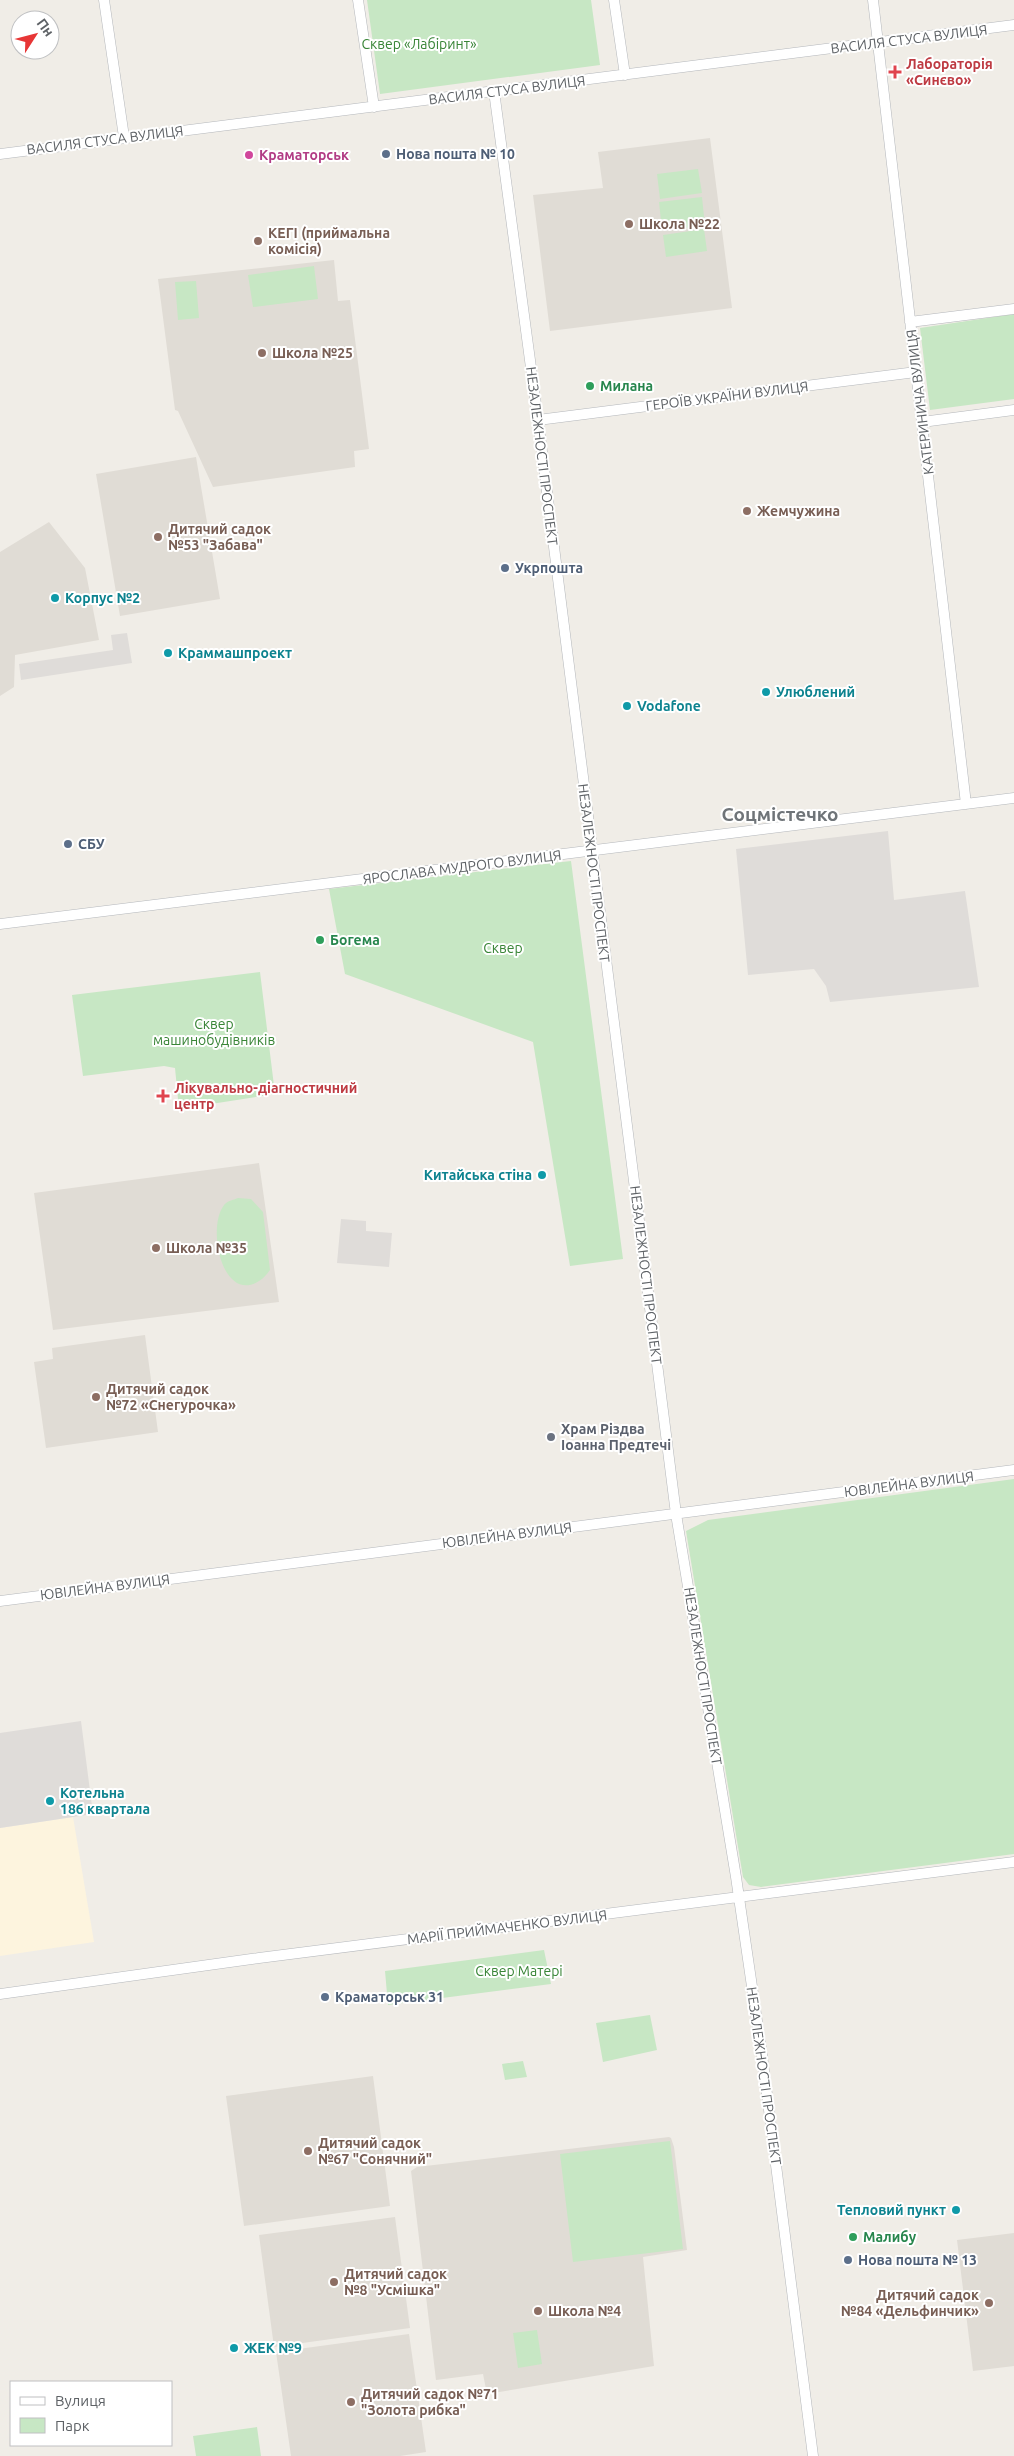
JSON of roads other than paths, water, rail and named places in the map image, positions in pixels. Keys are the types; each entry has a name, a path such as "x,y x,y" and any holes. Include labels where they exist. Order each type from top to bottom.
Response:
{"street":[{"path":"104,0 124,137"},
{"path":"358,0 374,107"},
{"path":"614,0 625,75"},
{"name":"КАТЕРИНИЧА ВУЛИЦЯ","path":"873,0 966,804"},
{"name":"ВАСИЛЯ СТУСА ВУЛИЦЯ","path":"0,154 1014,25"},
{"name":"НЕЗАЛЕЖНОСТІ ПРОСПЕКТ","path":"494,92 538,420 676,1514 739,1898 763,2064 813,2456"},
{"path":"910,322 1014,309"},
{"name":"ГЕРОЇВ УКРАЇНИ ВУЛИЦЯ","path":"538,420 916,372"},
{"path":"922,422 1014,410"},
{"name":"ЯРОСЛАВА МУДРОГО ВУЛИЦЯ","path":"0,924 1014,798"},
{"name":"ЮВІЛЕЙНА ВУЛИЦЯ","path":"0,1601 1014,1470"},
{"name":"МАРІЇ ПРИЙМАЧЕНКО ВУЛИЦЯ","path":"0,1994 259,1958 1014,1862"}],"place":[{"name":"Лабораторія «Синєво»","path":"895,72"},
{"name":"Нова пошта № 10","path":"386,154"},
{"name":"Краматорськ","path":"249,155"},
{"name":"Школа №22","path":"629,224"},
{"name":"КЕГІ (приймальна комісія)","path":"258,241"},
{"name":"Школа №25","path":"262,353"},
{"name":"Милана","path":"590,386"},
{"name":"Жемчужина","path":"747,511"},
{"name":"Дитячий садок №53 \"Забава\"","path":"158,537"},
{"name":"Укрпошта","path":"505,568"},
{"name":"Корпус №2","path":"55,598"},
{"name":"Краммашпроект","path":"168,653"},
{"name":"Улюблений","path":"766,692"},
{"name":"Vodafone","path":"627,706"},
{"name":"СБУ","path":"68,844"},
{"name":"Богема","path":"320,940"},
{"name":"Лікувально-діагностичний центр","path":"163,1096"},
{"name":"Китайська стіна","path":"542,1175"},
{"name":"Школа №35","path":"156,1248"},
{"name":"Дитячий садок №72 «Снегурочка»","path":"96,1397"},
{"name":"Храм Різдва Іоанна Предтечі","path":"551,1437"},
{"name":"Котельна 186 квартала","path":"50,1801"},
{"name":"Краматорськ 31","path":"325,1997"},
{"name":"Дитячий садок №67 \"Сонячний\"","path":"308,2151"},
{"name":"Тепловий пункт","path":"956,2210"},
{"name":"Малибу","path":"853,2237"},
{"name":"Нова пошта № 13","path":"848,2260"},
{"name":"Дитячий садок №8 \"Усмішка\"","path":"334,2282"},
{"name":"Дитячий садок №84 «Дельфинчик»","path":"989,2303"},
{"name":"Школа №4","path":"538,2311"},
{"name":"ЖЕК №9","path":"234,2348"},
{"name":"Дитячий садок №71 \"Золота рибка\"","path":"351,2402"}],"district":[{"name":"Соцмістечко","path":"780,814"}],"park label":[{"name":"Сквер «Лабіринт»","path":"419,44"},
{"name":"Сквер","path":"503,948"},
{"name":"Сквер машинобудівників","path":"214,1032"},
{"name":"Сквер Матері","path":"519,1971"}]}
